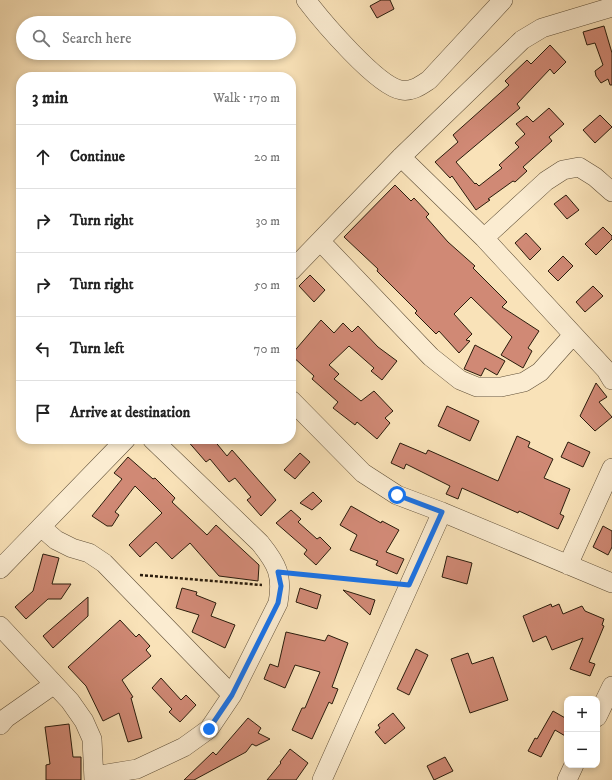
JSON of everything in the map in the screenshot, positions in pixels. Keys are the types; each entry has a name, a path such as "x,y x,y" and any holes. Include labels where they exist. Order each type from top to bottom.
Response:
{"street":[{"path":"306,0 315,13 375,76 390,87 402,90 416,89 429,80 503,0"},
{"path":"296,266 401,157 522,40 542,28 612,6"},
{"path":"401,157 484,238 606,370 612,380"},
{"path":"484,238 546,181 563,170 579,167 595,177 612,192"},
{"path":"320,241 431,357 460,380 477,387 501,387 524,382 540,372 573,335"},
{"path":"296,405 363,474 397,495 442,512 612,583"},
{"path":"0,569 121,444"},
{"path":"0,626 53,685 70,701 84,721 92,739 94,778 137,769 184,747 209,729 232,695 278,603 280,579 272,557 260,543 157,444"},
{"path":"568,565 612,468"},
{"path":"322,780 442,512"},
{"path":"41,527 56,540 72,548 89,553 104,563 232,695"},
{"path":"0,725 6,718 53,685"},
{"path":"602,718 612,686"},
{"path":"567,780 573,768"}],"path":[{"path":"114,572 409,585"}],"building":[{"path":"381,0 390,0 394,9 377,18 370,6"},
{"path":"604,26 612,53 612,85 610,85 608,79 601,83 596,76 595,71 603,65 595,43 587,45 583,32"},
{"path":"550,45 566,62 554,74 550,69 517,104 520,108 456,162 475,184 476,183 479,186 502,168 499,165 519,147 515,143 525,134 516,124 527,116 533,122 549,108 564,124 549,137 552,141 523,167 527,171 515,182 513,181 488,199 490,200 476,210 452,176 450,178 435,162 458,142 453,135 509,85 505,81 527,60 531,64"},
{"path":"600,115 612,127 595,143 583,130"},
{"path":"395,185 411,201 414,198 429,214 426,217 448,242 475,266 473,268 507,302 502,307 539,331 528,348 532,351 523,368 501,355 512,337 471,297 454,314 472,334 466,340 470,341 459,353 439,331 436,334 415,313 417,311 377,271 378,269 344,237"},
{"path":"566,195 579,210 567,219 554,204"},
{"path":"603,227 612,236 612,239 596,255 585,244"},
{"path":"526,233 541,249 530,260 515,243"},
{"path":"563,256 573,266 558,281 548,271"},
{"path":"310,275 325,290 314,302 299,286"},
{"path":"593,286 603,296 585,312 576,302"},
{"path":"321,320 334,333 343,323 352,332 358,326 378,347 397,361 382,380 371,371 374,368 349,346 329,365 339,374 334,379 361,401 374,391 393,411 385,418 390,423 377,439 357,422 355,425 333,408 338,402 312,379 314,376 296,360 296,349"},
{"path":"475,345 505,361 497,375 485,368 481,376 464,369"},
{"path":"596,383 607,397 599,402 612,417 595,431 580,416"},
{"path":"447,406 479,421 470,441 438,426"},
{"path":"517,436 530,442 528,447 553,459 544,478 570,489 560,514 564,516 558,529 519,511 518,513 462,488 458,499 446,494 450,486 406,464 404,469 391,463 400,443 426,454 428,450 498,481"},
{"path":"568,442 590,452 583,467 561,457"},
{"path":"190,444 217,444 227,456 232,450 276,500 261,516 247,500 251,497 235,478 229,482 210,459 206,462"},
{"path":"300,453 310,462 295,479 284,470"},
{"path":"128,457 153,479 155,478 175,498 172,502 207,535 216,525 259,565 258,581 219,576 190,543 172,559 156,542 140,557 129,545 162,513 135,486 115,512 119,515 112,526 107,526 92,516 122,479 114,473"},
{"path":"313,492 322,501 312,510 300,503"},
{"path":"351,506 381,523 382,521 399,530 386,552 404,559 397,574 376,565 378,561 350,550 357,535 340,525"},
{"path":"291,510 301,519 298,522 317,539 320,537 331,548 316,565 304,554 307,550 276,523"},
{"path":"603,526 612,531 612,547 608,555 593,547"},
{"path":"43,554 59,558 52,584 71,584 61,599 48,599 26,619 15,607 33,591"},
{"path":"447,556 472,563 467,584 442,577"},
{"path":"182,588 197,592 196,595 216,603 211,616 235,625 225,648 192,632 199,615 176,608"},
{"path":"300,588 321,595 317,609 296,602"},
{"path":"343,590 375,600 370,615"},
{"path":"88,597 88,616 53,648 43,636"},
{"path":"551,604 552,607 559,604 563,614 582,606 585,611 604,619 602,625 604,626 589,662 595,664 590,676 570,669 583,638 552,650 546,636 533,642 523,616"},
{"path":"120,620 136,637 139,634 150,646 146,650 151,656 122,680 133,697 131,698 142,738 128,742 119,713 103,721 86,686 68,667"},
{"path":"286,632 325,641 328,635 348,643 332,687 338,689 332,704 329,702 312,739 292,730 302,708 305,708 320,672 295,665 285,688 264,679 270,664 278,667"},
{"path":"416,649 428,655 409,695 397,689"},
{"path":"468,653 472,664 493,657 508,700 470,713 451,659"},
{"path":"161,678 181,700 186,695 196,705 180,722 169,712 172,709 152,688"},
{"path":"553,711 564,717 564,735 555,730 541,757 528,751 535,738 537,739"},
{"path":"393,713 405,728 385,744 375,732 380,728 378,725"},
{"path":"248,718 261,728 258,733 270,739 256,746 252,744 246,752 194,780 184,780 213,752 216,755"},
{"path":"69,724 73,757 81,757 81,780 46,780 46,765 50,764 45,727"},
{"path":"290,749 308,763 296,780 267,780 281,763 280,762"},
{"path":"445,757 453,771 434,780 427,766"}],"route":[{"path":"209,729 232,695 278,603 281,586 278,572 409,585 442,512 397,495"}]}
